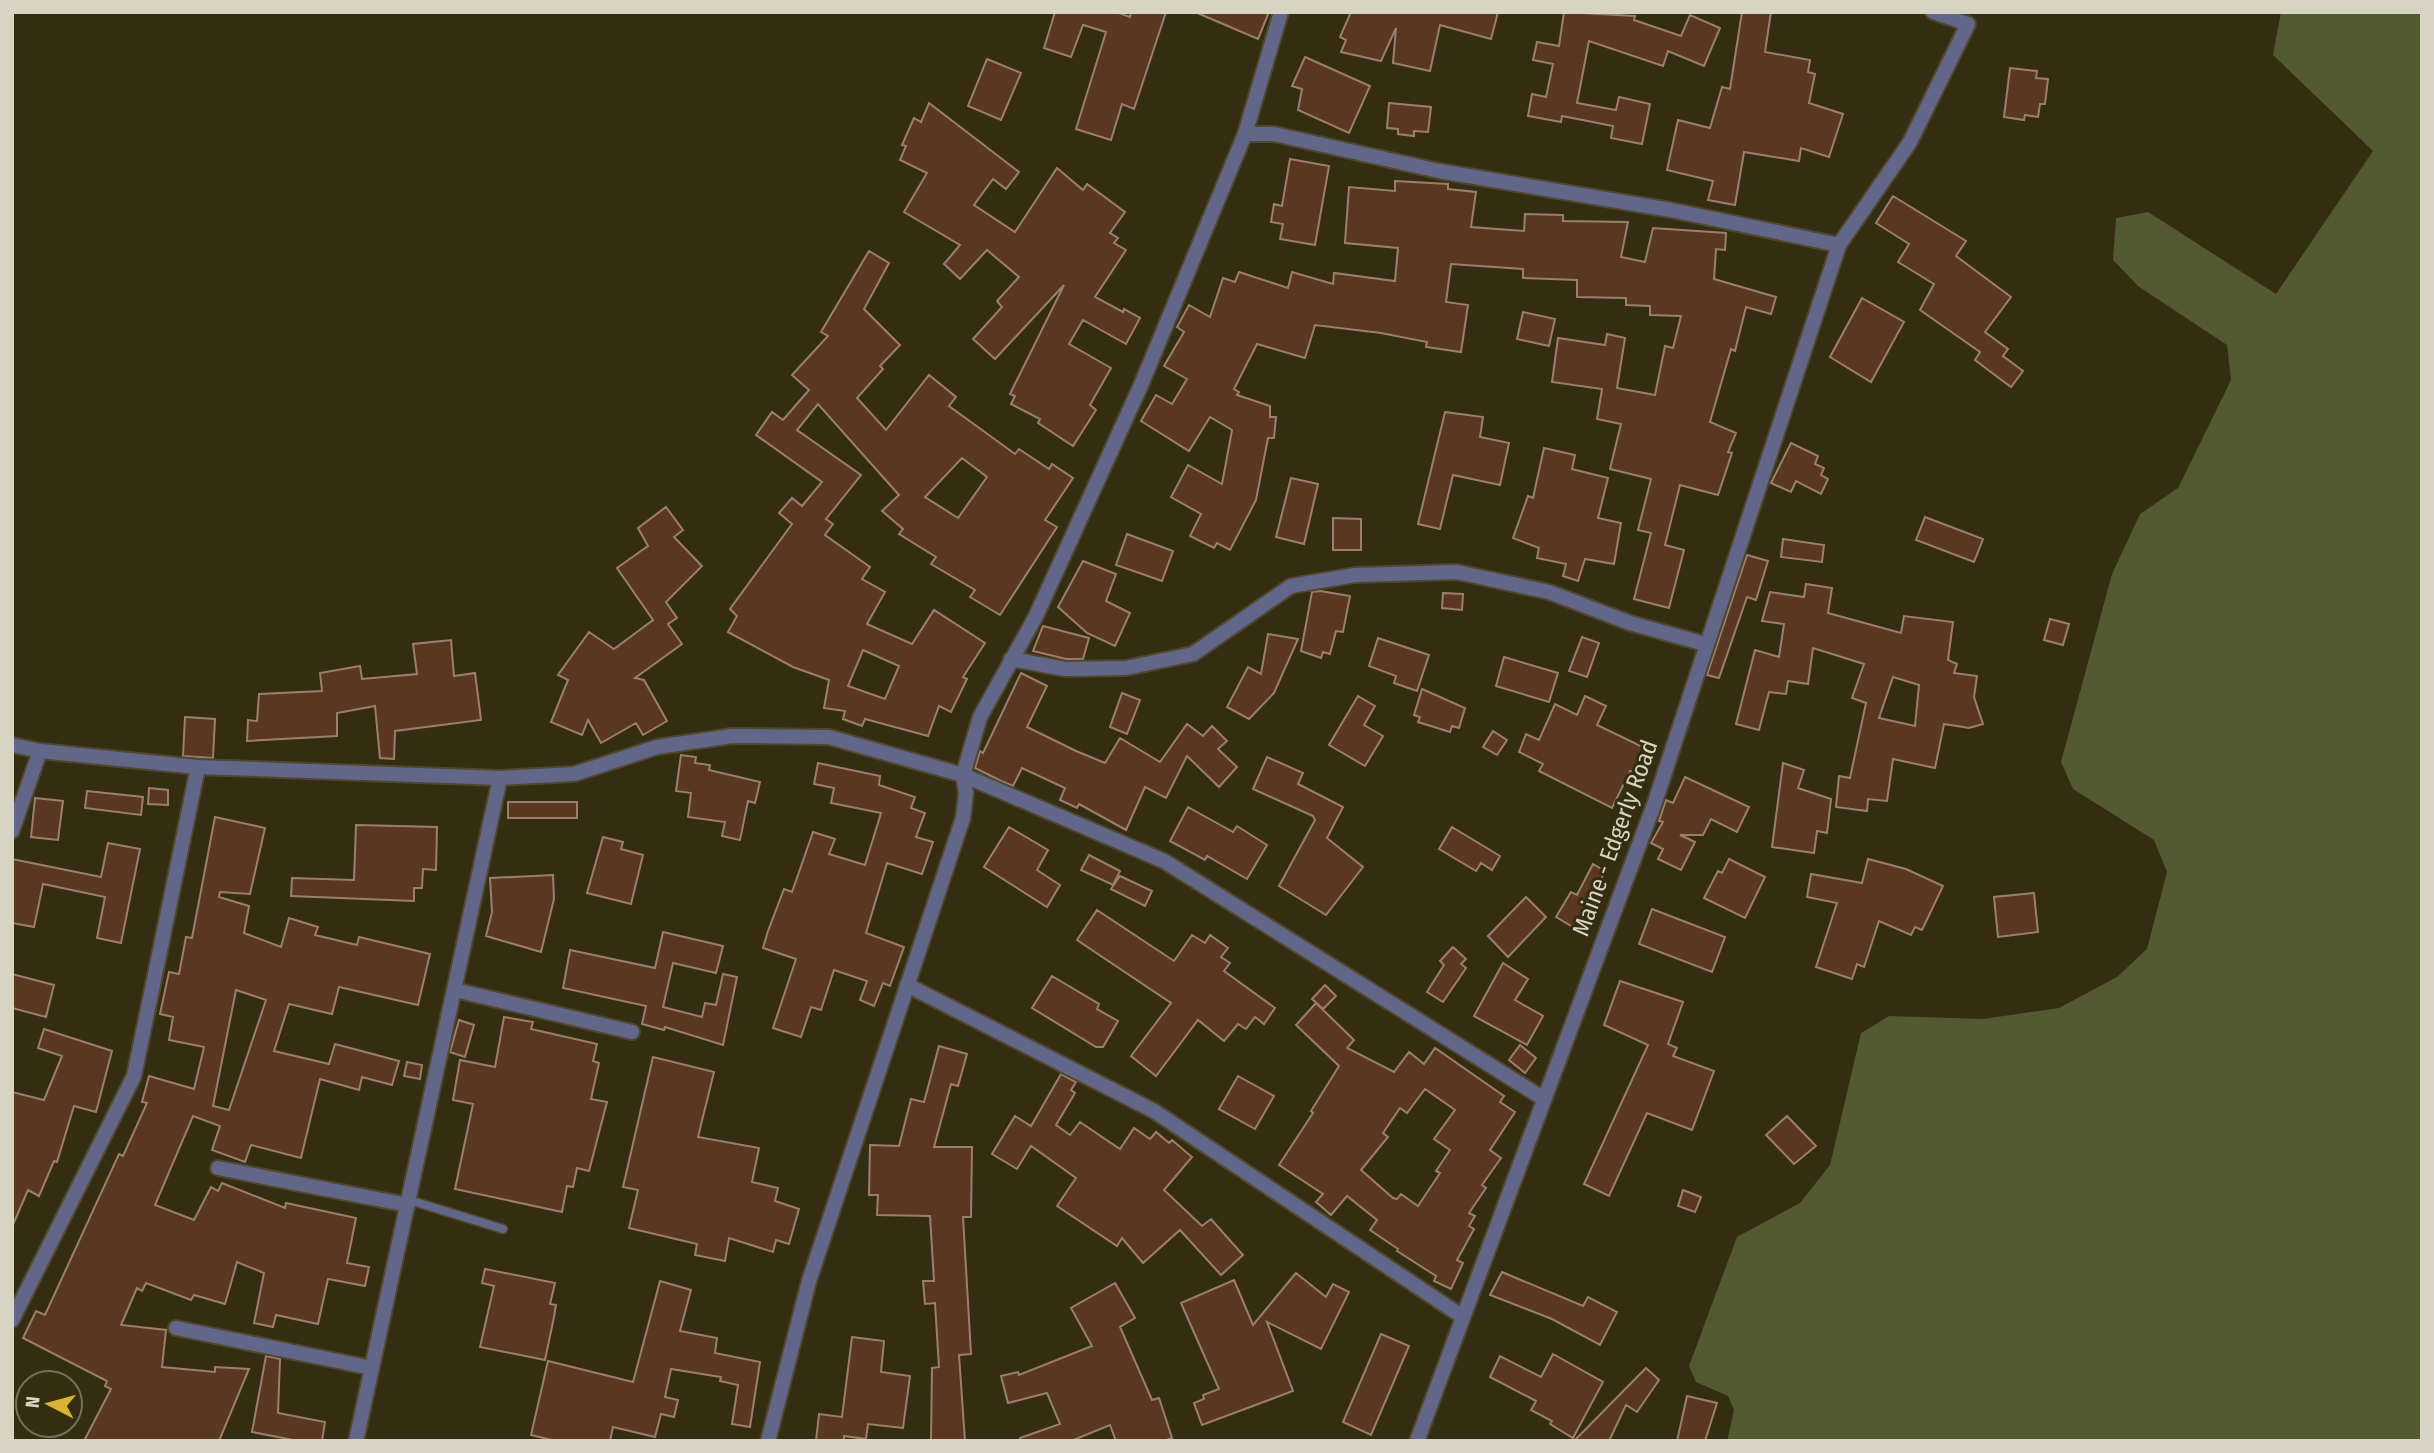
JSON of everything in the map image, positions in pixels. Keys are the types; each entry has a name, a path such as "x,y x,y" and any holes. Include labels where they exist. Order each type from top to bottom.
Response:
{"street":[{"path":"768,1441 809,1281 962,818 966,793 964,775 980,717 1036,616 1141,385 1245,134 1281,12"},
{"name":"Maine - Edgerly Road","path":"1417,1441 1655,802 1839,245 1910,142 1968,24 1933,12"},
{"path":"1245,134 1274,134 1439,171 1671,210 1839,245"},
{"path":"1011,659 1065,669 1126,668 1193,654 1291,586 1355,575 1457,572 1549,592 1630,623 1705,644"},
{"path":"12,745 40,751 198,767 500,778 574,774 657,747 732,736 829,737 964,775 1164,861 1544,1100"},
{"path":"12,831 40,751"},
{"path":"12,1320 134,1076 198,767"},
{"path":"356,1441 500,778"},
{"path":"907,985 1154,1111 1463,1317"},
{"path":"455,990 632,1032"},
{"path":"218,1168 409,1202"},
{"path":"176,1328 372,1368"}],"lane":[{"path":"409,1202 503,1229"}],"green space":[{"path":"2281,12 2422,12 2422,1441 1727,1441 1734,1410 1728,1396 1696,1382 1689,1366 1737,1237 1800,1203 1830,1165 1861,1033 1889,1016 1983,1019 2059,1008 2117,977 2147,949 2167,872 2154,840 2073,789 2061,762 2112,574 2140,514 2178,488 2231,380 2227,345 2138,286 2113,260 2116,218 2148,212 2276,294 2373,151 2273,55"}],"building":[{"path":"1055,12 1116,12 1130,17 1131,12 1166,12 1134,109 1122,104 1111,140 1076,129 1106,32 1083,25 1071,57 1044,48"},
{"path":"1195,12 1269,12 1258,39"},
{"path":"1351,12 1498,12 1491,39 1440,25 1430,71 1393,63 1396,28 1381,61 1341,52 1346,40 1340,37"},
{"path":"1564,12 1635,16 1634,20 1681,36 1690,15 1720,28 1704,66 1668,51 1663,66 1589,41 1577,103 1616,110 1619,97 1650,104 1642,144 1611,138 1613,126 1562,116 1561,122 1528,116 1532,94 1546,97 1553,64 1533,60 1537,42 1559,46"},
{"path":"1742,12 1771,12 1765,52 1810,60 1808,72 1815,74 1809,103 1843,114 1829,157 1801,148 1799,161 1744,152 1735,205 1708,200 1713,181 1667,170 1678,120 1710,128 1722,87 1730,89"},
{"path":"1305,57 1370,86 1349,133 1298,110 1302,89 1292,86"},
{"path":"987,59 1021,73 1001,120 968,106"},
{"path":"2010,68 2037,71 2036,78 2048,79 2045,104 2040,104 2038,117 2025,115 2024,120 2004,117"},
{"path":"929,103 1019,172 1006,189 993,179 974,205 1015,232 1057,168 1083,190 1087,184 1125,212 1110,233 1118,238 1114,243 1126,250 1095,297 1140,318 1126,344 1083,320 1069,344 1111,368 1090,405 1096,410 1073,446 1038,423 1040,419 1011,404 1015,396 1010,394 1064,285 995,359 973,339 1002,307 997,301 1019,277 987,250 960,279 944,264 960,245 904,212 927,173 900,160 906,146 902,145 914,118 921,122"},
{"path":"1389,103 1431,107 1428,132 1414,131 1414,136 1398,134 1398,129 1387,128"},
{"path":"1290,159 1329,166 1315,245 1280,239 1283,224 1271,222 1274,204 1282,206"},
{"path":"1395,181 1448,184 1448,189 1476,192 1471,227 1524,231 1525,214 1563,215 1563,221 1628,222 1621,257 1645,262 1653,228 1726,233 1725,250 1716,249 1714,279 1776,297 1771,314 1746,307 1735,351 1731,349 1710,422 1736,433 1728,452 1732,453 1718,495 1680,485 1665,545 1684,550 1669,608 1634,599 1651,533 1638,530 1651,479 1610,469 1621,424 1597,419 1602,389 1552,382 1558,338 1605,345 1607,334 1625,338 1617,388 1655,395 1665,346 1673,348 1681,316 1650,315 1650,306 1626,305 1626,298 1577,297 1577,280 1523,278 1523,269 1451,264 1446,302 1468,305 1461,352 1426,347 1427,342 1381,333 1315,325 1305,358 1257,344 1234,389 1239,392 1237,395 1270,406 1270,417 1276,417 1274,438 1268,438 1256,500 1230,550 1217,543 1214,548 1190,536 1201,514 1171,497 1188,465 1222,484 1232,430 1210,417 1189,451 1141,421 1156,395 1172,404 1187,379 1164,366 1184,332 1177,327 1189,305 1210,317 1223,278 1235,282 1239,272 1288,288 1292,272 1333,284 1334,273 1395,281 1398,248 1345,243 1349,187 1395,191"},
{"path":"1893,196 1966,241 1956,256 2011,297 1985,332 2008,349 2003,356 2023,371 2011,387 1975,360 1980,352 1920,310 1934,284 1898,262 1909,244 1876,223"},
{"path":"869,251 889,263 864,309 900,345 880,366 883,369 857,398 886,430 929,375 956,397 949,406 1015,454 1019,449 1049,469 1052,464 1073,478 1045,520 1057,527 1000,615 970,597 975,590 931,564 936,557 899,534 903,529 882,511 899,495 818,404 797,430 861,475 826,519 833,524 825,535 870,567 862,579 885,592 867,624 912,644 934,610 985,643 963,677 967,679 951,712 939,706 928,736 865,719 862,726 843,719 845,711 824,708 829,680 793,667 728,632 737,616 730,609 792,524 779,513 792,498 802,506 822,482 756,435 772,412 783,420 809,390 792,375 828,336 821,332","holes":["962,458 987,477 958,518 925,497","863,650 899,666 885,699 848,686"]},
{"path":"1862,298 1904,322 1871,382 1830,357"},
{"path":"1523,312 1555,319 1549,346 1517,339"},
{"path":"1445,412 1483,417 1480,437 1509,443 1500,485 1453,475 1440,529 1418,524"},
{"path":"1791,443 1818,456 1815,464 1824,468 1821,475 1828,479 1821,494 1796,481 1791,492 1771,483"},
{"path":"1544,448 1575,455 1572,469 1608,478 1598,518 1621,523 1614,564 1585,559 1578,581 1563,576 1566,564 1537,558 1539,548 1513,538 1528,496 1533,498"},
{"path":"1291,478 1318,484 1304,544 1276,537"},
{"path":"666,507 683,530 674,537 702,566 666,602 677,618 668,624 682,644 635,678 644,680 667,721 643,735 636,723 601,743 588,720 582,735 551,722 568,680 558,675 589,632 614,649 653,620 617,568 648,546 638,528"},
{"path":"1925,517 1983,539 1974,562 1916,540"},
{"path":"1333,518 1361,519 1361,550 1333,550"},
{"path":"1127,534 1173,551 1162,581 1116,565"},
{"path":"1783,539 1824,545 1822,562 1781,557"},
{"path":"1747,555 1768,561 1756,600 1747,597 1719,678 1707,675"},
{"path":"1083,561 1116,574 1106,601 1130,613 1115,646 1087,633 1058,607"},
{"path":"1806,584 1832,588 1828,613 1901,633 1904,616 1953,622 1948,660 1957,664 1954,673 1977,676 1974,697 1983,724 1969,728 1944,724 1935,768 1893,759 1887,801 1868,799 1867,811 1836,807 1839,776 1850,778 1866,703 1852,698 1864,664 1813,648 1808,684 1788,681 1786,694 1769,692 1759,730 1736,724 1755,650 1779,657 1784,624 1762,621 1770,592 1804,597","holes":["1893,677 1919,685 1915,726 1879,718"]},
{"path":"1312,592 1350,596 1343,632 1336,631 1330,654 1323,652 1321,658 1301,651"},
{"path":"1443,593 1463,594 1462,610 1442,608"},
{"path":"2050,619 2069,624 2063,645 2044,640"},
{"path":"1043,626 1089,638 1083,659 1066,659 1033,651"},
{"path":"1268,634 1298,639 1274,693 1249,719 1227,707 1248,667 1261,674"},
{"path":"1582,637 1599,643 1587,677 1569,671"},
{"path":"1378,638 1429,655 1417,691 1394,683 1396,676 1369,666"},
{"path":"451,640 454,676 475,673 481,720 395,731 394,759 380,758 375,706 337,713 337,736 247,741 248,720 257,721 259,694 322,691 320,673 360,666 362,679 417,674 413,644"},
{"path":"1504,657 1558,673 1549,702 1496,686"},
{"path":"1021,673 1047,686 1027,727 1076,751 1105,763 1120,738 1160,762 1187,724 1203,736 1212,726 1227,741 1218,749 1237,767 1219,787 1187,756 1166,798 1145,787 1126,830 1079,804 1077,808 1060,800 1065,788 1022,768 1013,786 1001,781 975,768 980,751 983,753"},
{"path":"1422,689 1465,708 1459,728 1452,726 1450,732 1418,722 1420,717 1414,715"},
{"path":"1122,693 1140,700 1127,734 1110,727"},
{"path":"1358,696 1375,706 1364,725 1383,736 1365,766 1329,745"},
{"path":"1585,696 1606,706 1597,725 1649,750 1637,774 1630,771 1612,808 1539,771 1543,764 1519,752 1526,734 1539,740 1555,704 1577,715"},
{"path":"185,717 215,719 213,758 183,756"},
{"path":"1493,731 1507,740 1497,755 1483,747"},
{"path":"681,755 696,757 695,763 710,765 709,770 760,782 755,803 748,801 740,840 722,836 725,822 688,817 691,793 676,791"},
{"path":"1267,757 1303,773 1298,784 1343,807 1327,838 1363,867 1326,915 1279,886 1315,820 1313,816 1253,789"},
{"path":"818,763 880,776 879,785 915,797 911,808 925,813 916,837 933,842 922,874 887,863 866,933 904,947 890,986 883,983 874,1006 860,1000 867,981 834,970 821,1010 811,1007 801,1037 773,1028 796,959 763,948 768,931 784,889 792,892 813,832 835,839 829,854 865,865 881,813 831,803 834,788 814,784"},
{"path":"1783,763 1804,770 1798,788 1831,799 1827,833 1817,831 1814,853 1772,847"},
{"path":"1685,777 1749,807 1737,832 1711,819 1703,835 1680,835 1695,842 1681,870 1658,859 1663,849 1651,843 1663,822 1659,821 1666,800 1673,803"},
{"path":"149,788 168,790 168,805 148,804"},
{"path":"87,791 143,797 141,815 85,808"},
{"path":"35,798 63,801 58,840 31,837"},
{"path":"508,802 577,802 577,818 508,818"},
{"path":"1188,807 1233,832 1237,826 1267,845 1247,879 1207,856 1205,860 1170,841"},
{"path":"215,817 265,828 250,894 220,892 219,897 249,906 244,933 281,947 289,918 318,927 315,935 357,945 359,937 430,954 418,1005 339,987 332,1014 289,1004 274,1051 329,1064 335,1044 399,1061 392,1085 362,1077 359,1090 320,1079 301,1158 251,1145 245,1162 212,1150 220,1126 193,1116 155,1205 194,1220 211,1187 218,1191 222,1183 285,1208 286,1203 356,1218 347,1263 369,1267 365,1286 328,1279 318,1324 276,1315 273,1327 254,1323 264,1273 237,1262 225,1304 194,1295 191,1300 146,1283 142,1291 137,1288 121,1325 166,1330 162,1367 215,1372 215,1367 249,1369 219,1441 84,1441 111,1389 105,1386 107,1381 23,1338 36,1311 45,1315 119,1154 123,1156 147,1103 142,1102 149,1076 194,1089 204,1047 169,1040 173,1017 160,1014 169,972 179,974 186,937 192,938","holes":["236,990 266,1000 229,1110 213,1106"]},
{"path":"356,825 437,827 436,870 423,869 422,888 414,888 414,901 291,896 292,878 354,880"},
{"path":"1009,827 1048,850 1037,870 1060,885 1047,907 984,867"},
{"path":"1452,827 1500,856 1492,870 1481,863 1476,871 1439,849"},
{"path":"603,837 623,842 621,849 643,855 631,904 587,893"},
{"path":"108,843 140,849 121,943 97,938 105,897 43,884 34,927 12,923 12,859 101,877"},
{"path":"1089,855 1120,871 1113,885 1081,870"},
{"path":"1729,859 1765,877 1745,918 1704,898 1718,871 1722,873"},
{"path":"1868,859 1906,869 1943,886 1922,930 1915,927 1911,935 1879,921 1864,967 1857,964 1852,979 1816,967 1837,903 1807,897 1811,874 1862,883"},
{"path":"1593,864 1605,871 1578,930 1556,917 1571,892 1577,895"},
{"path":"553,875 554,899 541,952 486,936 492,912 490,878"},
{"path":"1120,876 1152,891 1145,906 1111,889"},
{"path":"2034,893 2038,932 1998,937 1994,897"},
{"path":"1526,897 1546,917 1508,957 1488,936"},
{"path":"1652,909 1725,937 1712,972 1639,944"},
{"path":"1097,910 1174,961 1192,935 1205,943 1210,935 1228,948 1221,957 1230,963 1224,971 1275,1008 1264,1024 1255,1017 1246,1029 1238,1024 1224,1041 1198,1020 1156,1076 1131,1056 1171,1003 1077,940"},
{"path":"663,932 723,946 716,973 673,963 663,1007 702,1017 705,1003 716,1005 723,974 737,977 723,1045 665,1027 664,1030 642,1024 646,1006 563,988 570,950 655,968"},
{"path":"1453,947 1466,959 1461,964 1466,968 1443,1002 1427,992 1444,965 1440,961"},
{"path":"1503,963 1528,979 1515,1000 1543,1016 1527,1045 1474,1016"},
{"path":"12,974 54,985 46,1017 12,1008"},
{"path":"1052,976 1099,1004 1097,1009 1118,1021 1103,1047 1096,1047 1032,1008"},
{"path":"1620,981 1683,1002 1668,1044 1677,1048 1673,1056 1714,1071 1692,1130 1647,1113 1609,1196 1584,1184 1648,1045 1604,1025"},
{"path":"1325,985 1336,996 1323,1009 1312,999"},
{"path":"1316,1003 1354,1040 1347,1048 1394,1072 1409,1052 1424,1064 1435,1048 1504,1096 1500,1102 1515,1112 1490,1150 1501,1158 1482,1185 1486,1188 1469,1213 1475,1216 1469,1226 1474,1229 1457,1260 1463,1263 1451,1289 1434,1281 1436,1276 1370,1230 1377,1220 1347,1196 1331,1215 1316,1202 1323,1194 1279,1165 1313,1113 1311,1111 1339,1066 1296,1025","holes":["1425,1089 1455,1110 1434,1139 1450,1150 1436,1171 1440,1173 1418,1206 1401,1194 1397,1199 1393,1198 1361,1170 1388,1137 1383,1133 1400,1108 1407,1113"]},
{"path":"504,1017 533,1022 531,1029 597,1044 593,1061 599,1063 591,1099 607,1102 589,1171 577,1168 573,1187 567,1186 562,1212 455,1189 473,1104 453,1100 460,1060 495,1067"},
{"path":"459,1020 474,1025 465,1057 450,1052"},
{"path":"44,1029 112,1051 96,1112 74,1106 57,1162 54,1161 39,1196 28,1190 12,1227 12,1092 44,1100 62,1056 38,1048"},
{"path":"1520,1045 1536,1058 1525,1073 1509,1060"},
{"path":"939,1046 967,1054 958,1086 951,1084 934,1147 972,1147 971,1217 963,1217 971,1354 959,1355 965,1441 931,1441 932,1368 939,1367 935,1303 925,1304 923,1281 934,1281 930,1216 877,1215 878,1195 869,1195 870,1145 899,1146 911,1099 924,1102"},
{"path":"653,1057 714,1072 698,1137 759,1148 752,1182 778,1188 775,1201 799,1209 789,1244 776,1240 773,1252 729,1238 725,1261 695,1255 697,1244 629,1228 638,1190 623,1187"},
{"path":"407,1062 422,1065 420,1079 404,1076"},
{"path":"1061,1074 1076,1082 1071,1090 1075,1093 1056,1125 1070,1135 1080,1122 1120,1149 1134,1128 1150,1139 1156,1132 1169,1143 1172,1140 1192,1157 1164,1190 1202,1226 1211,1219 1243,1255 1221,1275 1180,1230 1143,1263 1122,1238 1117,1246 1057,1206 1076,1178 1031,1146 1017,1169 992,1154 1015,1116 1031,1126"},
{"path":"1238,1076 1274,1096 1255,1129 1219,1109"},
{"path":"1787,1116 1816,1146 1794,1164 1766,1135"},
{"path":"1683,1190 1701,1197 1695,1212 1678,1206"},
{"path":"485,1269 555,1283 550,1304 556,1305 545,1360 480,1347 494,1286 482,1283"},
{"path":"1502,1272 1583,1306 1588,1297 1617,1312 1600,1345 1552,1319 1490,1295"},
{"path":"1296,1273 1326,1297 1333,1284 1349,1292 1321,1349 1267,1322 1293,1391 1202,1425 1194,1403 1204,1399 1203,1395 1219,1389 1181,1303 1234,1280 1253,1325"},
{"path":"660,1281 691,1290 680,1331 717,1338 715,1353 760,1362 750,1427 732,1424 738,1385 720,1381 721,1377 671,1369 665,1397 678,1400 674,1417 661,1414 655,1437 613,1427 610,1441 556,1441 531,1435 548,1361 633,1382"},
{"path":"1115,1283 1135,1318 1120,1327 1152,1400 1159,1398 1172,1438 1164,1441 1116,1441 1110,1425 1071,1441 1020,1441 1020,1438 1060,1424 1047,1393 1008,1403 1001,1376 1018,1372 1019,1375 1092,1346 1071,1308"},
{"path":"1381,1334 1409,1346 1371,1435 1343,1422"},
{"path":"852,1337 884,1341 881,1372 910,1376 903,1428 868,1424 866,1439 844,1436 844,1441 816,1441 819,1414 842,1417"},
{"path":"1553,1354 1603,1382 1573,1438 1550,1424 1552,1421 1531,1410 1536,1401 1490,1377 1500,1356 1541,1377"},
{"path":"266,1356 280,1359 278,1413 325,1422 322,1441 298,1441 252,1432"},
{"path":"1646,1368 1659,1380 1637,1412 1626,1405 1609,1441 1574,1441"},
{"path":"1687,1396 1717,1403 1705,1441 1677,1441"}]}
